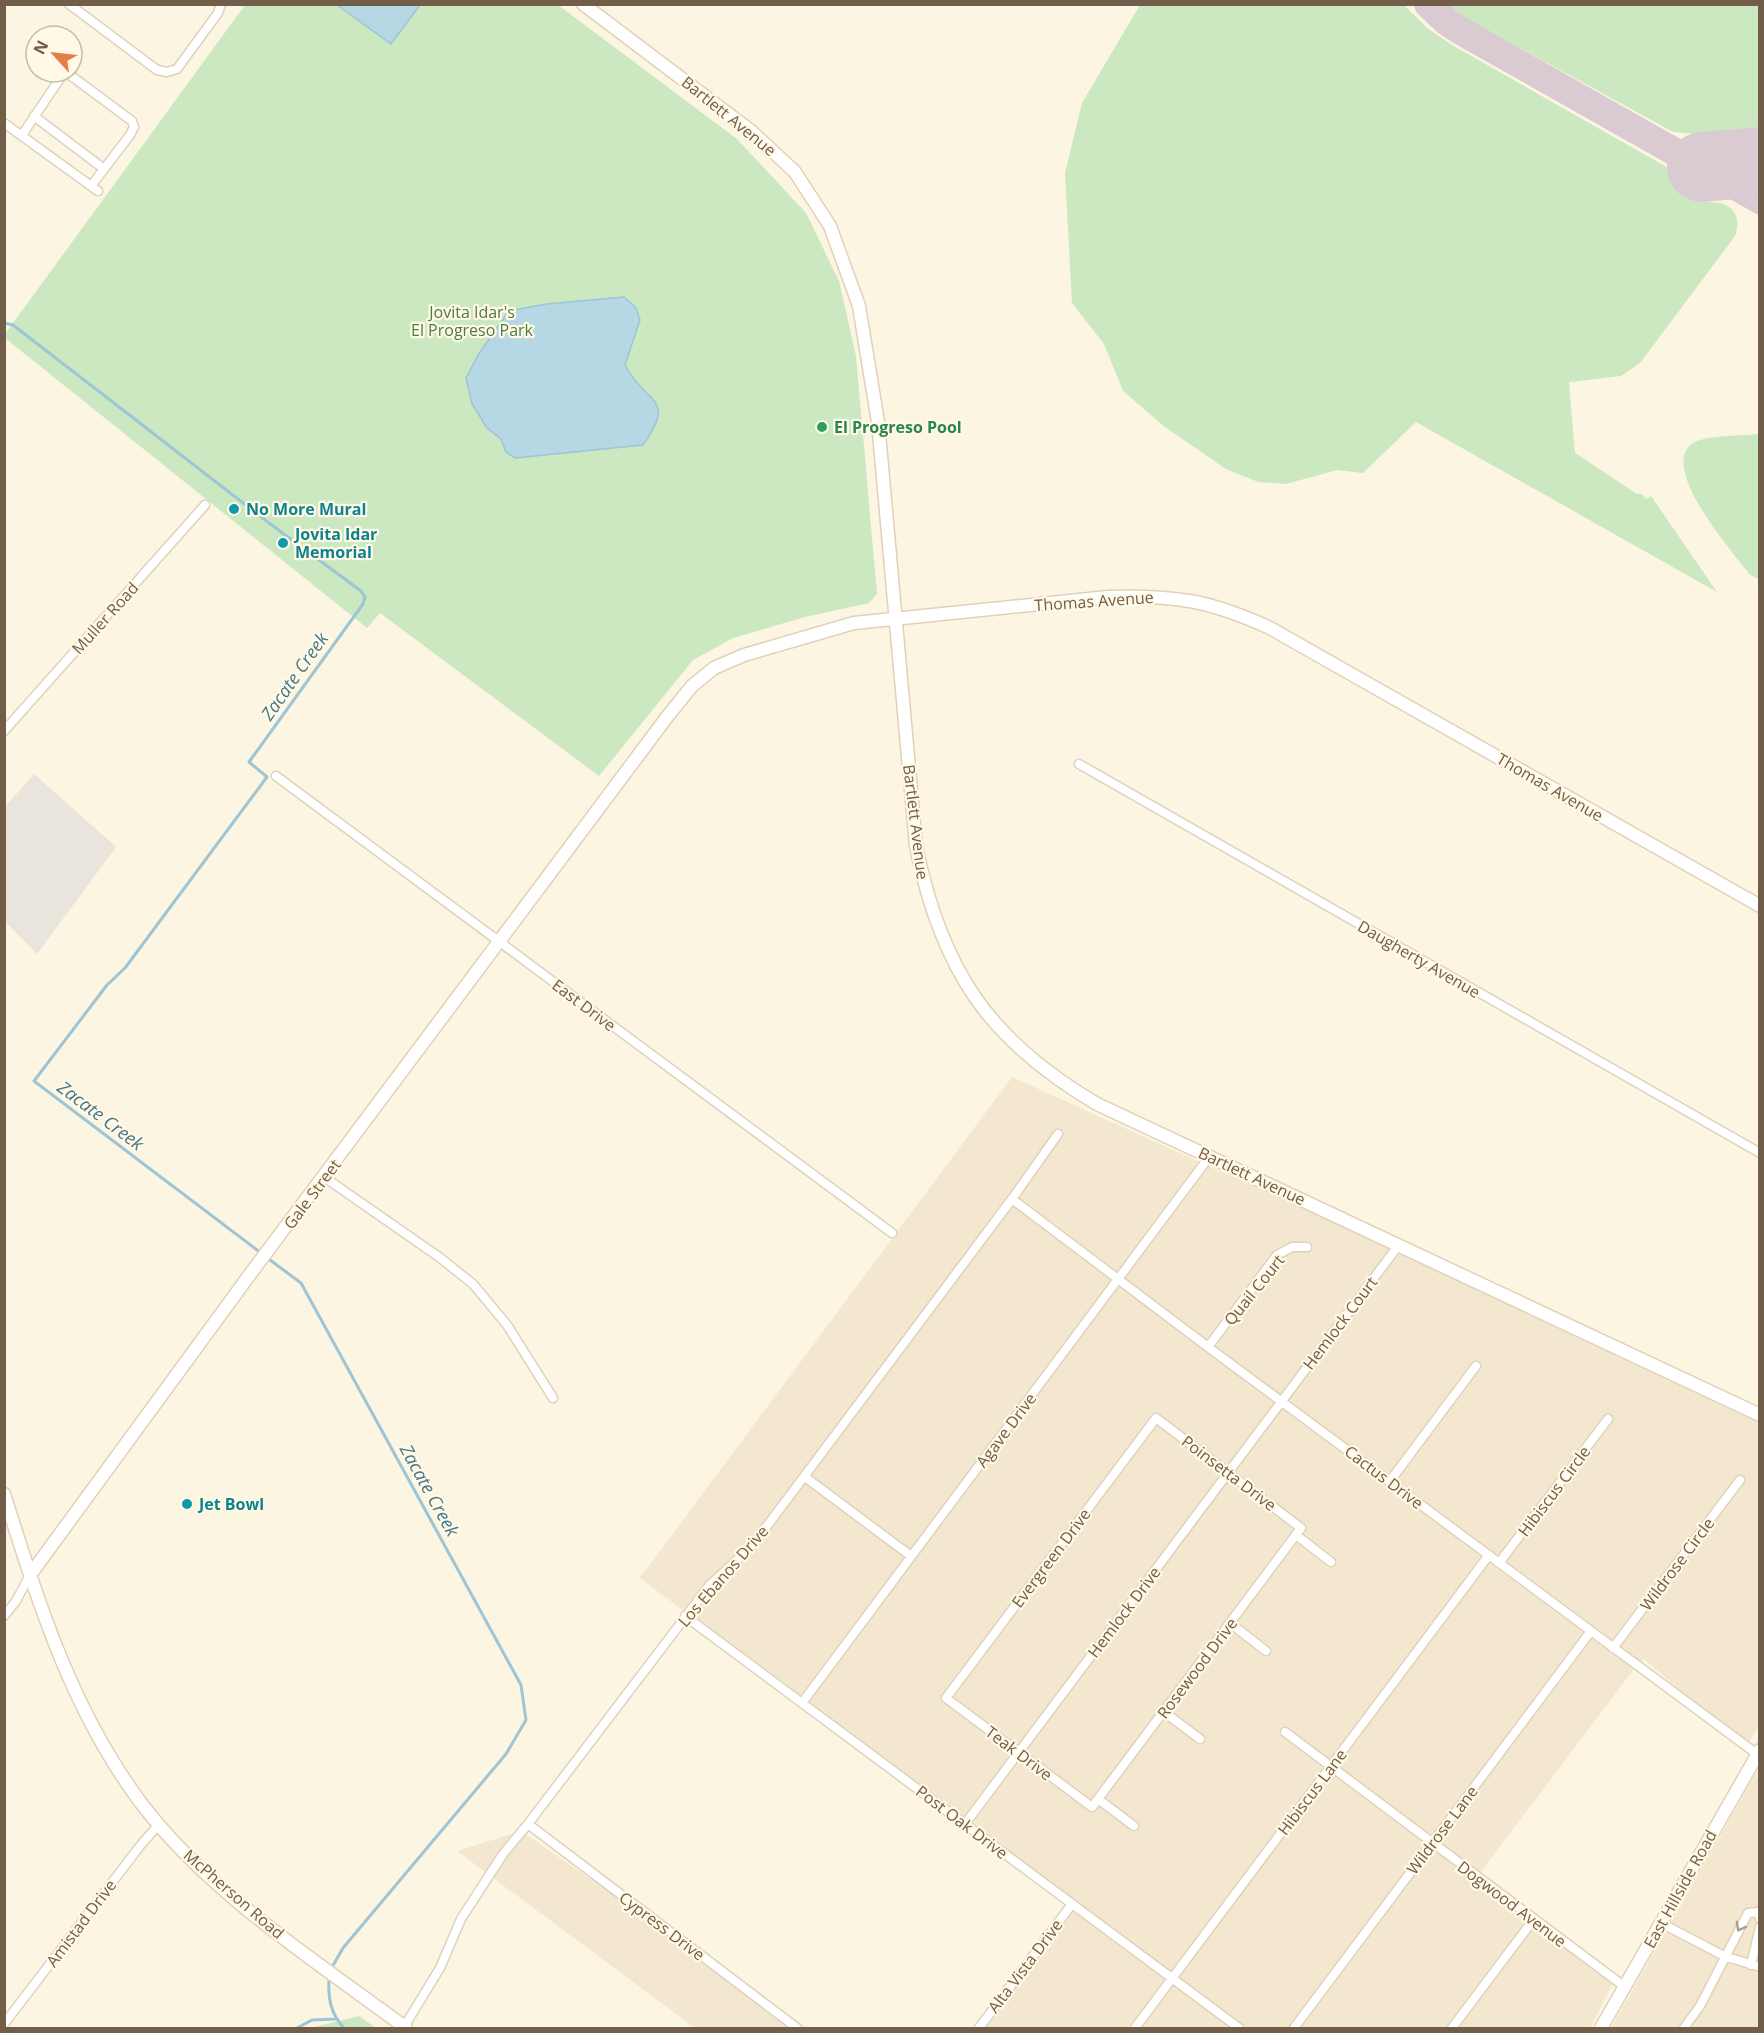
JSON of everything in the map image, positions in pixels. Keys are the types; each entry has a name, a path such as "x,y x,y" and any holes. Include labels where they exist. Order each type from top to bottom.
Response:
{"main road":[{"name":"Bartlett Avenue","path":"584,4 751,130 795,172 830,226 860,306 878,422 916,846 924,885 944,944 971,993 1004,1035 1059,1081 1097,1104 1760,1415"},
{"name":"Thomas Avenue","path":"625,775 692,686 714,668 744,655 854,623 1120,597 1179,598 1209,603 1270,628 1760,906"},
{"name":"Gale Street","path":"30,1575 276,1241 625,775"},
{"name":"McPherson Road","path":"4,1494 30,1575 67,1676 84,1711 125,1780 159,1824 213,1880 246,1909 406,2028"},
{"name":"East Hillside Road","path":"1601,2028 1758,1752"}],"street":[{"path":"69,4 157,70 167,72 177,69 218,13 221,4"},
{"path":"4,123 95,188 104,169 134,127 132,121 70,75 65,75 22,135"},
{"path":"34,116 104,169"},
{"name":"Muller Road","path":"4,731 205,505"},
{"name":"Daugherty Avenue","path":"1079,764 1760,1154"},
{"name":"East Drive","path":"276,776 892,1233"},
{"name":"Los Ebanos Drive","path":"406,2028 440,1968 461,1919 503,1854 709,1586 752,1546 1012,1199 1058,1134"},
{"name":"Agave Drive","path":"802,1702 1209,1157"},
{"path":"324,1178 439,1257 472,1284 507,1325 553,1398"},
{"name":"Cactus Drive","path":"1012,1199 1613,1648 1758,1752"},
{"name":"Hemlock Court","path":"1282,1400 1398,1246"},
{"name":"Quail Court","path":"1208,1347 1277,1255 1292,1247 1307,1247"},
{"path":"1390,1481 1476,1366"},
{"name":"Hemlock Drive","path":"965,1824 1282,1400"},
{"name":"Poinsetta Drive","path":"1156,1418 1229,1473 1331,1562"},
{"name":"Evergreen Drive","path":"946,1698 1156,1418"},
{"name":"Hibiscus Circle","path":"1499,1563 1608,1419"},
{"path":"805,1477 911,1556"},
{"name":"Wildrose Circle","path":"1613,1648 1740,1480"},
{"name":"Rosewood Drive","path":"1095,1803 1299,1532"},
{"name":"Hibiscus Lane","path":"1135,2028 1489,1555"},
{"name":"Gale Street","path":"4,1617 30,1575"},
{"name":"Post Oak Drive","path":"686,1616 1239,2028"},
{"path":"1230,1623 1266,1651"},
{"name":"Wildrose Lane","path":"1294,2028 1591,1631"},
{"name":"Teak Drive","path":"946,1698 1018,1753 1134,1826"},
{"path":"1164,1712 1200,1738"},
{"name":"Dogwood Avenue","path":"1285,1732 1625,1986"},
{"name":"Amistad Drive","path":"4,2024 159,1824"},
{"name":"Cypress Drive","path":"528,1824 796,2028"},
{"name":"Alta Vista Drive","path":"979,2028 1072,1904"},
{"path":"1684,2028 1700,2006 1748,1913 1758,1912 1760,1919"},
{"path":"1452,2028 1534,1919"},
{"path":"1661,1923 1724,1956 1755,1966 1760,1927"}],"shaded area":[{"path":"34,774 116,847 37,954 4,920 5,807"},
{"path":"1012,1077 1215,1169 1406,1249 1641,1360 1759,1422 1760,1724 1746,1747 1644,1659 1637,1665 1477,1877 1615,1980 1590,2028 979,2028 1072,1904 640,1578"},
{"path":"1759,1768 1759,2028 1611,2028"},
{"path":"521,1831 806,2028 695,2028 457,1851"}],"green space":[{"name":"Jovita Idar's El Progreso Park","path":"245,5 558,5 737,139 806,213 839,281 856,356 877,594 869,603 805,617 733,638 693,660 599,776 380,613 367,628 5,338 5,334"},
{"path":"1140,5 1404,5 1427,28 1452,45 1709,191 1708,202 1723,204 1733,210 1736,215 1735,236 1640,363 1621,376 1569,382 1575,453 1637,494 1642,494 1646,499 1651,496 1717,592 1416,422 1363,473 1337,470 1286,484 1258,482 1226,469 1165,427 1123,391 1104,344 1072,303 1065,173 1082,103"},
{"path":"1446,5 1759,5 1759,127 1698,134 1673,132 1454,12"},
{"path":"1760,434 1759,579 1750,575 1715,529 1690,488 1684,469 1685,453 1695,442 1717,437"},
{"path":"359,2016 376,2028 310,2028"}],"water":[{"path":"420,4 391,44 337,5"},
{"path":"624,297 636,308 640,320 625,365 633,378 655,402 658,409 658,417 653,429 643,445 515,458 506,452 501,439 487,428 472,404 466,378 478,355 509,311 546,304"}],"waterway":[{"name":"Zacate Creek","path":"4,323 13,325 269,523 361,591 365,597 363,604 249,762 267,777 125,968 107,985 34,1081 261,1253"},
{"name":"Zacate Creek","path":"266,1257 301,1283 521,1685 526,1720 506,1754 343,1948 331,1969"},
{"name":"Zacate Creek","path":"329,1978 331,2005 344,2028"},
{"path":"297,2028 312,2020 335,2019"}],"taxiway":[{"path":"1428,4 1447,22 1461,31 1760,200"}],"runway":[{"path":"1702,167 1760,162"}],"place":[{"name":"El Progreso Pool","path":"822,427"},
{"name":"No More Mural","path":"234,509"},
{"name":"Jovita Idar Memorial","path":"283,543"},
{"name":"Jet Bowl","path":"187,1504"}]}
